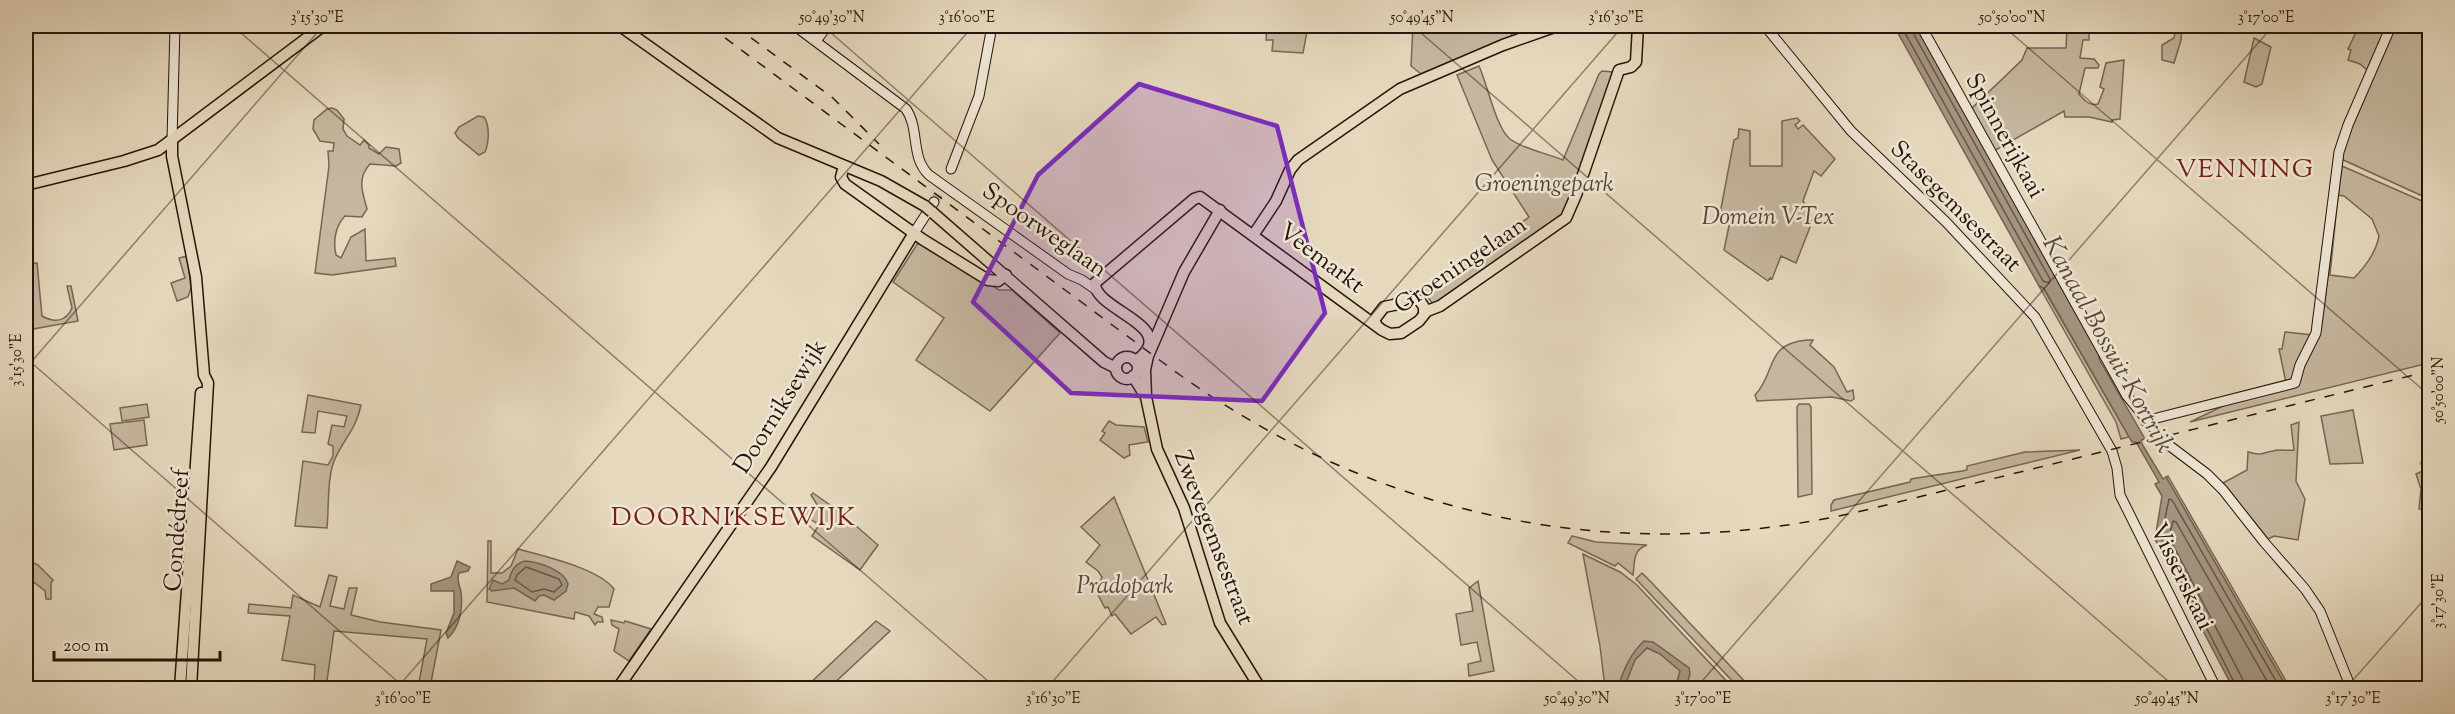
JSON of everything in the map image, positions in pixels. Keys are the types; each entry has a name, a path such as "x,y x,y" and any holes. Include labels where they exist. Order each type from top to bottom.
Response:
{"main road":[{"path":"26,185 124,161 158,150 323,26"},
{"path":"620,26 778,138 888,184 930,207 1107,364 1116,365 1126,357 1136,362"},
{"name":"Veemarkt","path":"1254,234 1267,217 1288,176 1301,157 1400,89 1503,45 1557,26"},
{"name":"Groeningelaan","path":"1395,334 1419,321 1424,313 1440,306 1566,218 1620,69 1630,67 1635,63 1638,26"},
{"name":"Condédreef","path":"172,140 172,156 196,277 204,375 180,688"},
{"path":"844,166 841,177 845,184 914,233 988,280 998,281 1006,274"},
{"name":"Veemarkt","path":"1095,289 1098,278 1194,199 1203,197 1377,326 1395,334"},
{"name":"Zwevegemsestraat","path":"1220,210 1184,272 1148,356 1144,370 1146,397 1157,449 1194,534 1220,623 1260,687"},
{"name":"Doorniksewijk","path":"618,688 773,463 914,233"},
{"name":"Spoorweglaan","path":"1095,289 1142,327"},
{"name":"Groeningelaan","path":"1377,326 1375,318 1380,310 1414,297 1422,302 1424,313"},
{"name":"Zwevegemsestraat","path":"1142,327 1153,330 1170,306"},
{"path":"1136,362 1151,342 1149,335 1142,327"},
{"path":"1136,362 1148,356"},
{"path":"1116,365 1117,374 1122,378 1133,376 1137,370 1136,362"},
{"name":"Condédreef","path":"190,688 207,412 208,383 204,375"},
{"name":"Zwevegemsestraat","path":"1133,376 1146,397"}],"street":[{"path":"172,140 175,26"},
{"path":"795,26 812,38 819,37 827,26"},
{"name":"Stasegemsestraat","path":"1765,26 1851,131 1946,222 2035,317 2098,430"},
{"name":"Spinnerijkaai","path":"1921,26 2127,396 2145,421 2166,443 2208,474 2223,490 2305,589 2320,611 2351,688"},
{"path":"2145,421 2295,383 2300,365 2316,333 2339,152 2348,124 2391,26"},
{"path":"949,174 978,100 991,29"},
{"name":"Spoorweglaan","path":"812,38 906,109 911,117 917,152 923,169 960,199 1068,274 1095,289"},
{"path":"914,233 930,207"},
{"name":"Visserskaai","path":"2098,430 2115,460 2120,495 2129,515 2216,688"}],"highlighted area":[{"path":"1139,84 1277,126 1325,313 1262,401 1071,393 973,302 1038,175"}],"green space":[{"path":"1267,26 1308,26 1303,53 1272,51 1273,40 1266,40"},
{"path":"1413,26 1514,26 1511,37 1421,74 1411,66"},
{"path":"2067,26 2082,26 2089,33 2089,40 2083,40 2080,58 2094,59 2099,65 2098,68 2085,68 2079,94 2087,102 2098,104 2104,89 2100,87 2106,63 2124,60 2120,119 2112,120 2112,122 2089,117 2065,117 2064,111 1994,151 1970,110 2022,60 2027,48 2066,48"},
{"path":"2182,26 2181,40 2174,63 2162,60 2162,45 2174,38 2175,32 2152,27 2178,28"},
{"path":"2359,26 2369,26 2369,31 2378,26 2387,26 2367,70 2360,64 2348,60 2351,50 2348,49"},
{"path":"2393,26 2429,27 2430,138 2427,152 2429,153 2429,199 2339,158"},
{"path":"2254,38 2271,47 2262,84 2256,87 2244,82"},
{"name":"Groeningepark","path":"1479,66 1496,116 1510,139 1522,146 1563,160 1599,74 1602,71 1613,72 1565,215 1434,306 1423,290 1426,286 1452,271 1473,254 1478,254 1529,217 1492,160 1457,75"},
{"path":"327,109 337,110 344,119 343,129 347,136 360,145 364,140 369,148 379,154 386,147 399,149 401,163 396,166 370,164 366,169 362,185 367,209 362,217 345,216 339,224 336,234 336,255 341,258 351,237 365,229 366,261 395,258 396,266 332,275 315,273 329,166 328,151 333,151 334,143 320,141 313,129 314,120"},
{"path":"478,116 484,117 488,134 485,152 479,155 455,133 459,127"},
{"name":"Domein V-Tex","path":"1797,118 1800,121 1795,125 1798,129 1803,125 1835,159 1821,176 1814,171 1803,201 1811,214 1812,222 1796,263 1781,256 1772,279 1768,281 1724,250 1730,221 1719,219 1734,140 1738,138 1739,129 1750,131 1750,166 1782,166 1782,121"},
{"path":"2342,166 2429,204 2429,363 2190,422 2231,402 2295,387 2303,363 2322,323 2337,206 2330,275 2354,278 2370,259 2379,236 2372,219 2344,196 2338,195"},
{"path":"918,243 999,290 1012,290 1060,333 990,411 916,360 944,318 893,282"},
{"path":"187,256 191,288 188,297 177,301 171,283 185,278 179,258"},
{"path":"37,263 42,316 51,320 59,320 69,313 72,308 67,286 71,286 78,321 33,329 26,264"},
{"path":"2039,286 2043,288 2129,437 2121,439 2116,422"},
{"path":"2285,332 2312,335 2292,381 2286,383 2279,349 2282,349"},
{"path":"1813,340 1810,345 1834,367 1847,392 1853,390 1854,399 1851,401 1832,397 1757,401 1755,395 1762,386 1777,353 1793,343"},
{"path":"308,395 361,405 353,428 332,468 327,528 295,526 303,461 328,465 333,456 333,446 328,444 332,425 344,427 347,416 318,411 315,433 302,432"},
{"path":"147,404 149,417 122,421 120,408"},
{"path":"1799,404 1809,404 1811,407 1812,494 1798,497 1797,407"},
{"path":"2353,410 2363,463 2330,464 2321,416"},
{"path":"144,420 147,445 114,450 110,424"},
{"path":"1109,421 1116,425 1144,427 1148,442 1129,445 1130,455 1124,458 1100,440 1105,433 1102,431"},
{"path":"2299,422 2296,481 2305,499 2298,540 2274,536 2268,539 2223,483 2247,470 2248,452 2260,454 2275,450 2294,450 2291,425"},
{"path":"2080,450 1831,511 1834,500 1910,482 1911,479 1967,470 1967,466 2025,452"},
{"path":"2430,460 2429,511 2419,509 2421,489 2416,474 2423,471 2421,463"},
{"path":"2168,476 2290,688 2287,688 2166,477"},
{"path":"813,493 840,512 878,545 860,570 812,536 819,525 803,514 809,506 818,506 811,495"},
{"name":"Pradopark","path":"1114,497 1166,624 1162,625 1156,617 1131,634 1115,614 1112,616 1108,607 1105,608 1096,591 1102,577 1086,562 1100,545 1081,527"},
{"path":"1572,536 1596,542 1647,545 1642,547 1637,554 1633,575 1618,563 1615,566 1568,543"},
{"path":"488,541 491,541 491,573 502,573 511,566 518,549 583,569 606,582 614,589 609,607 598,607 594,614 602,617 603,622 597,622 595,625 589,616 575,612 574,619 487,602"},
{"path":"1583,554 1620,572 1637,585 1733,688 1605,688 1600,646"},
{"path":"26,559 38,565 53,580 51,599 46,599 45,591 26,576"},
{"path":"1642,573 1751,688 1739,688 1636,579"},
{"path":"329,575 337,577 330,606 344,609 349,588 357,588 351,615 380,622 441,630 430,688 418,688 427,639 334,631 326,688 314,686 315,665 282,660 290,616 248,613 249,604 291,608 293,595 320,607"},
{"path":"1478,581 1494,671 1469,676 1468,664 1481,661 1477,642 1461,645 1456,614 1473,611 1469,588"},
{"path":"611,620 624,623 625,621 651,629 629,661 614,651 619,629 612,625"},
{"path":"876,621 890,631 829,688 805,688"}],"water":[{"path":"1894,26 1916,26 2145,439 2141,440 2142,444 2163,479 2166,477 2287,688 2233,688 2155,539 2162,496 2155,484 2159,482 2136,442 2132,442 2044,288 2039,286"},
{"path":"457,561 470,567 468,571 459,573 461,611 458,623 448,638 446,633 454,613 454,591 431,591 431,584 451,577"},
{"path":"525,561 544,565 562,575 568,584 566,591 554,600 544,595 539,596 535,601 514,588 492,591 489,589 493,580 502,584 509,580 514,568"},
{"path":"1644,641 1653,642 1689,668 1690,674 1686,688 1675,688 1680,671 1660,654 1647,648 1635,660 1624,688 1618,688 1628,663"}],"tunnel":[{"path":"934,202 947,179"}],"railway":[{"path":"709,26 1173,370 1252,422 1334,463 1419,496 1506,518 1595,531 1685,534 1777,526 1870,509 2430,371"},
{"path":"735,26 833,98 879,144"}],"district":[{"name":"VENNING","path":"2245,170"},
{"name":"DOORNIKSEWIJK","path":"734,518"}],"water label":[{"name":"Kanaal Bossuit-Kortrijk","path":"2107,345"}]}
